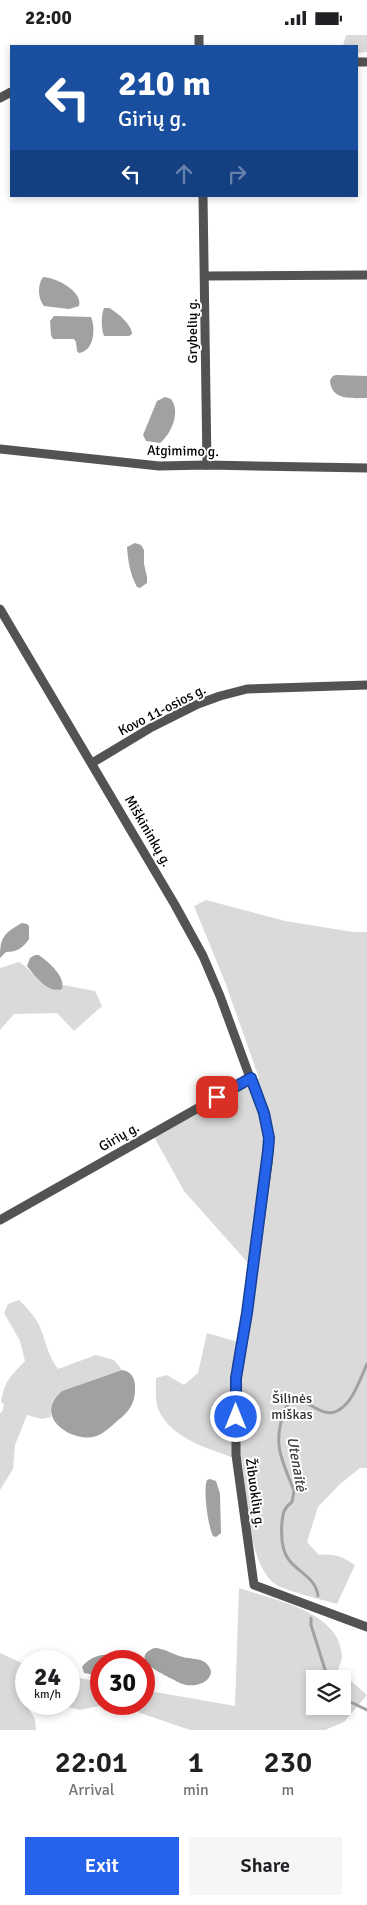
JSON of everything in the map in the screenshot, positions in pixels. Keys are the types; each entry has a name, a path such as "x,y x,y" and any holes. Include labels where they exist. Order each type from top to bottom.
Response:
{"street":[{"name":"Grybelių g.","path":"203,197 206,465"},
{"path":"205,276 367,275"},
{"name":"Atgimimo g.","path":"0,449 160,466 367,468"},
{"name":"Miškininkų g.","path":"0,609 29,661 176,905 220,996 251,1078"},
{"name":"Kovo 11-osios g.","path":"92,763 152,727 198,704 220,696 247,689 367,685"},
{"name":"Girių g.","path":"0,1221 251,1078"},
{"name":"Žibuoklių g.","path":"251,1078 264,1113 269,1138 268,1163 250,1294 236,1378 236,1455 254,1585 367,1627"}],"green space":[{"path":"346,35 367,35 367,52 358,53 358,45 343,45"},
{"name":"Šilinės miškas","path":"206,900 285,921 353,932 367,932 367,1468 360,1468 340,1484 318,1507 307,1542 319,1555 338,1556 355,1565 337,1604 275,1584 266,1574 259,1561 254,1545 247,1509 242,1461 194,1443 183,1436 164,1420 157,1405 156,1378 167,1375 184,1385 198,1373 207,1333 248,1345 257,1273 184,1191 154,1137 259,1078 225,982 194,906"},
{"path":"19,962 42,983 52,989 58,990 63,985 95,991 102,1006 74,1031 57,1013 14,1014 0,1030 0,968"},
{"path":"19,1300 37,1321 49,1353 58,1369 96,1355 114,1360 122,1370 62,1391 52,1403 51,1417 42,1419 27,1415 15,1445 13,1469 0,1490 0,1413 4,1404 1,1402 9,1379 25,1361 20,1341 4,1313 8,1304"},
{"path":"239,1588 303,1610 318,1618 330,1628 338,1641 342,1656 341,1661 338,1670 306,1670 306,1715 350,1715 344,1722 325,1730 190,1730 146,1715 155,1715 155,1692 235,1706"},
{"path":"0,1653 15,1660 15,1715 33,1715 36,1730 0,1730"},
{"path":"80,1678 90,1680 90,1708 80,1710"},
{"path":"351,1681 367,1695 351,1714"}],"shaded area":[{"path":"43,277 61,282 73,290 79,300 79,306 69,309 44,306 40,300 39,292"},
{"path":"104,308 109,308 120,316 130,327 132,334 129,336 104,336 102,314"},
{"path":"54,316 91,317 93,333 91,344 88,348 79,353 74,339 53,339 50,321"},
{"path":"336,375 367,376 367,398 349,398 338,395 331,387 330,380"},
{"path":"165,397 171,399 174,404 175,416 171,429 160,443 146,441 143,435 157,401"},
{"path":"135,543 141,545 144,550 144,564 147,577 147,583 140,588 137,587 133,577 127,552 127,547"},
{"path":"22,923 29,926 29,939 19,949 6,952 0,958 4,936"},
{"path":"39,955 47,961 59,974 63,984 62,989 57,990 47,987 30,970 27,966 30,958"},
{"path":"122,1370 131,1374 134,1380 134,1400 128,1411 106,1431 90,1437 79,1437 60,1427 54,1420 51,1411 54,1401 62,1391"},
{"path":"207,1480 216,1481 220,1494 221,1533 216,1537 213,1536 209,1525 207,1508 206,1485"},
{"path":"154,1648 162,1649 186,1658 204,1661 211,1674 204,1682 185,1685 155,1669 155,1650 151,1650"},
{"path":"90,1660 90,1674 84,1673 82,1667"}],"waterway":[{"name":"Utenaitė","path":"318,1596 311,1580 293,1565 286,1556 283,1547 283,1515 286,1508 292,1502 294,1491 279,1449 281,1424 285,1409 293,1400 303,1401 327,1413 332,1413 343,1407 352,1397 367,1364"},
{"name":"Utenaitė","path":"311,1618 311,1625 325,1670"},
{"name":"Utenaitė","path":"351,1702 367,1710"}],"route":[{"path":"217,1097 251,1078 264,1113 269,1138 268,1163 250,1294 236,1378 236,1417"}]}
